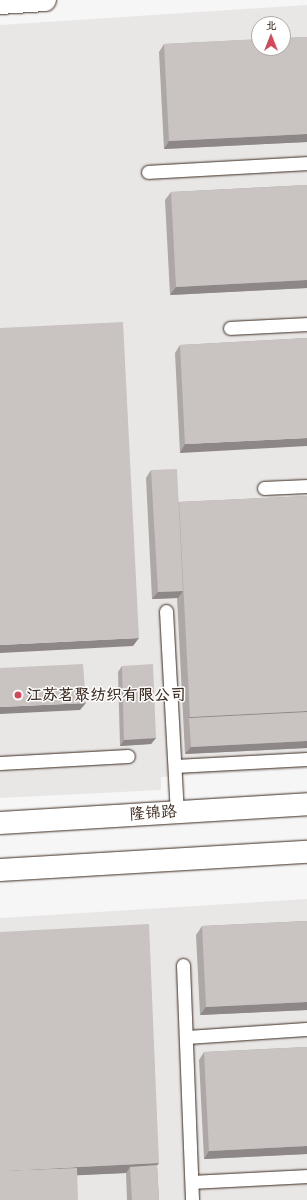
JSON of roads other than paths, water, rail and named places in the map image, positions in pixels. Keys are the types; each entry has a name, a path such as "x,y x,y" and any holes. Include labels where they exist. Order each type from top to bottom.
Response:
{"main road":[{"path":"0,2 45,0"},
{"name":"隆锦路","path":"0,823 307,804"},
{"path":"0,870 307,852"}],"lane":[{"path":"148,172 307,164"},
{"path":"230,328 307,324"},
{"path":"264,488 307,486"},
{"path":"166,611 177,812"},
{"path":"0,763 128,756"},
{"path":"175,766 307,759"},
{"path":"183,965 192,1200"},
{"path":"186,1037 307,1029"},
{"path":"192,1182 307,1176"}],"place":[{"name":"江苏茗聚纺织有限公司","path":"18,695"}]}
